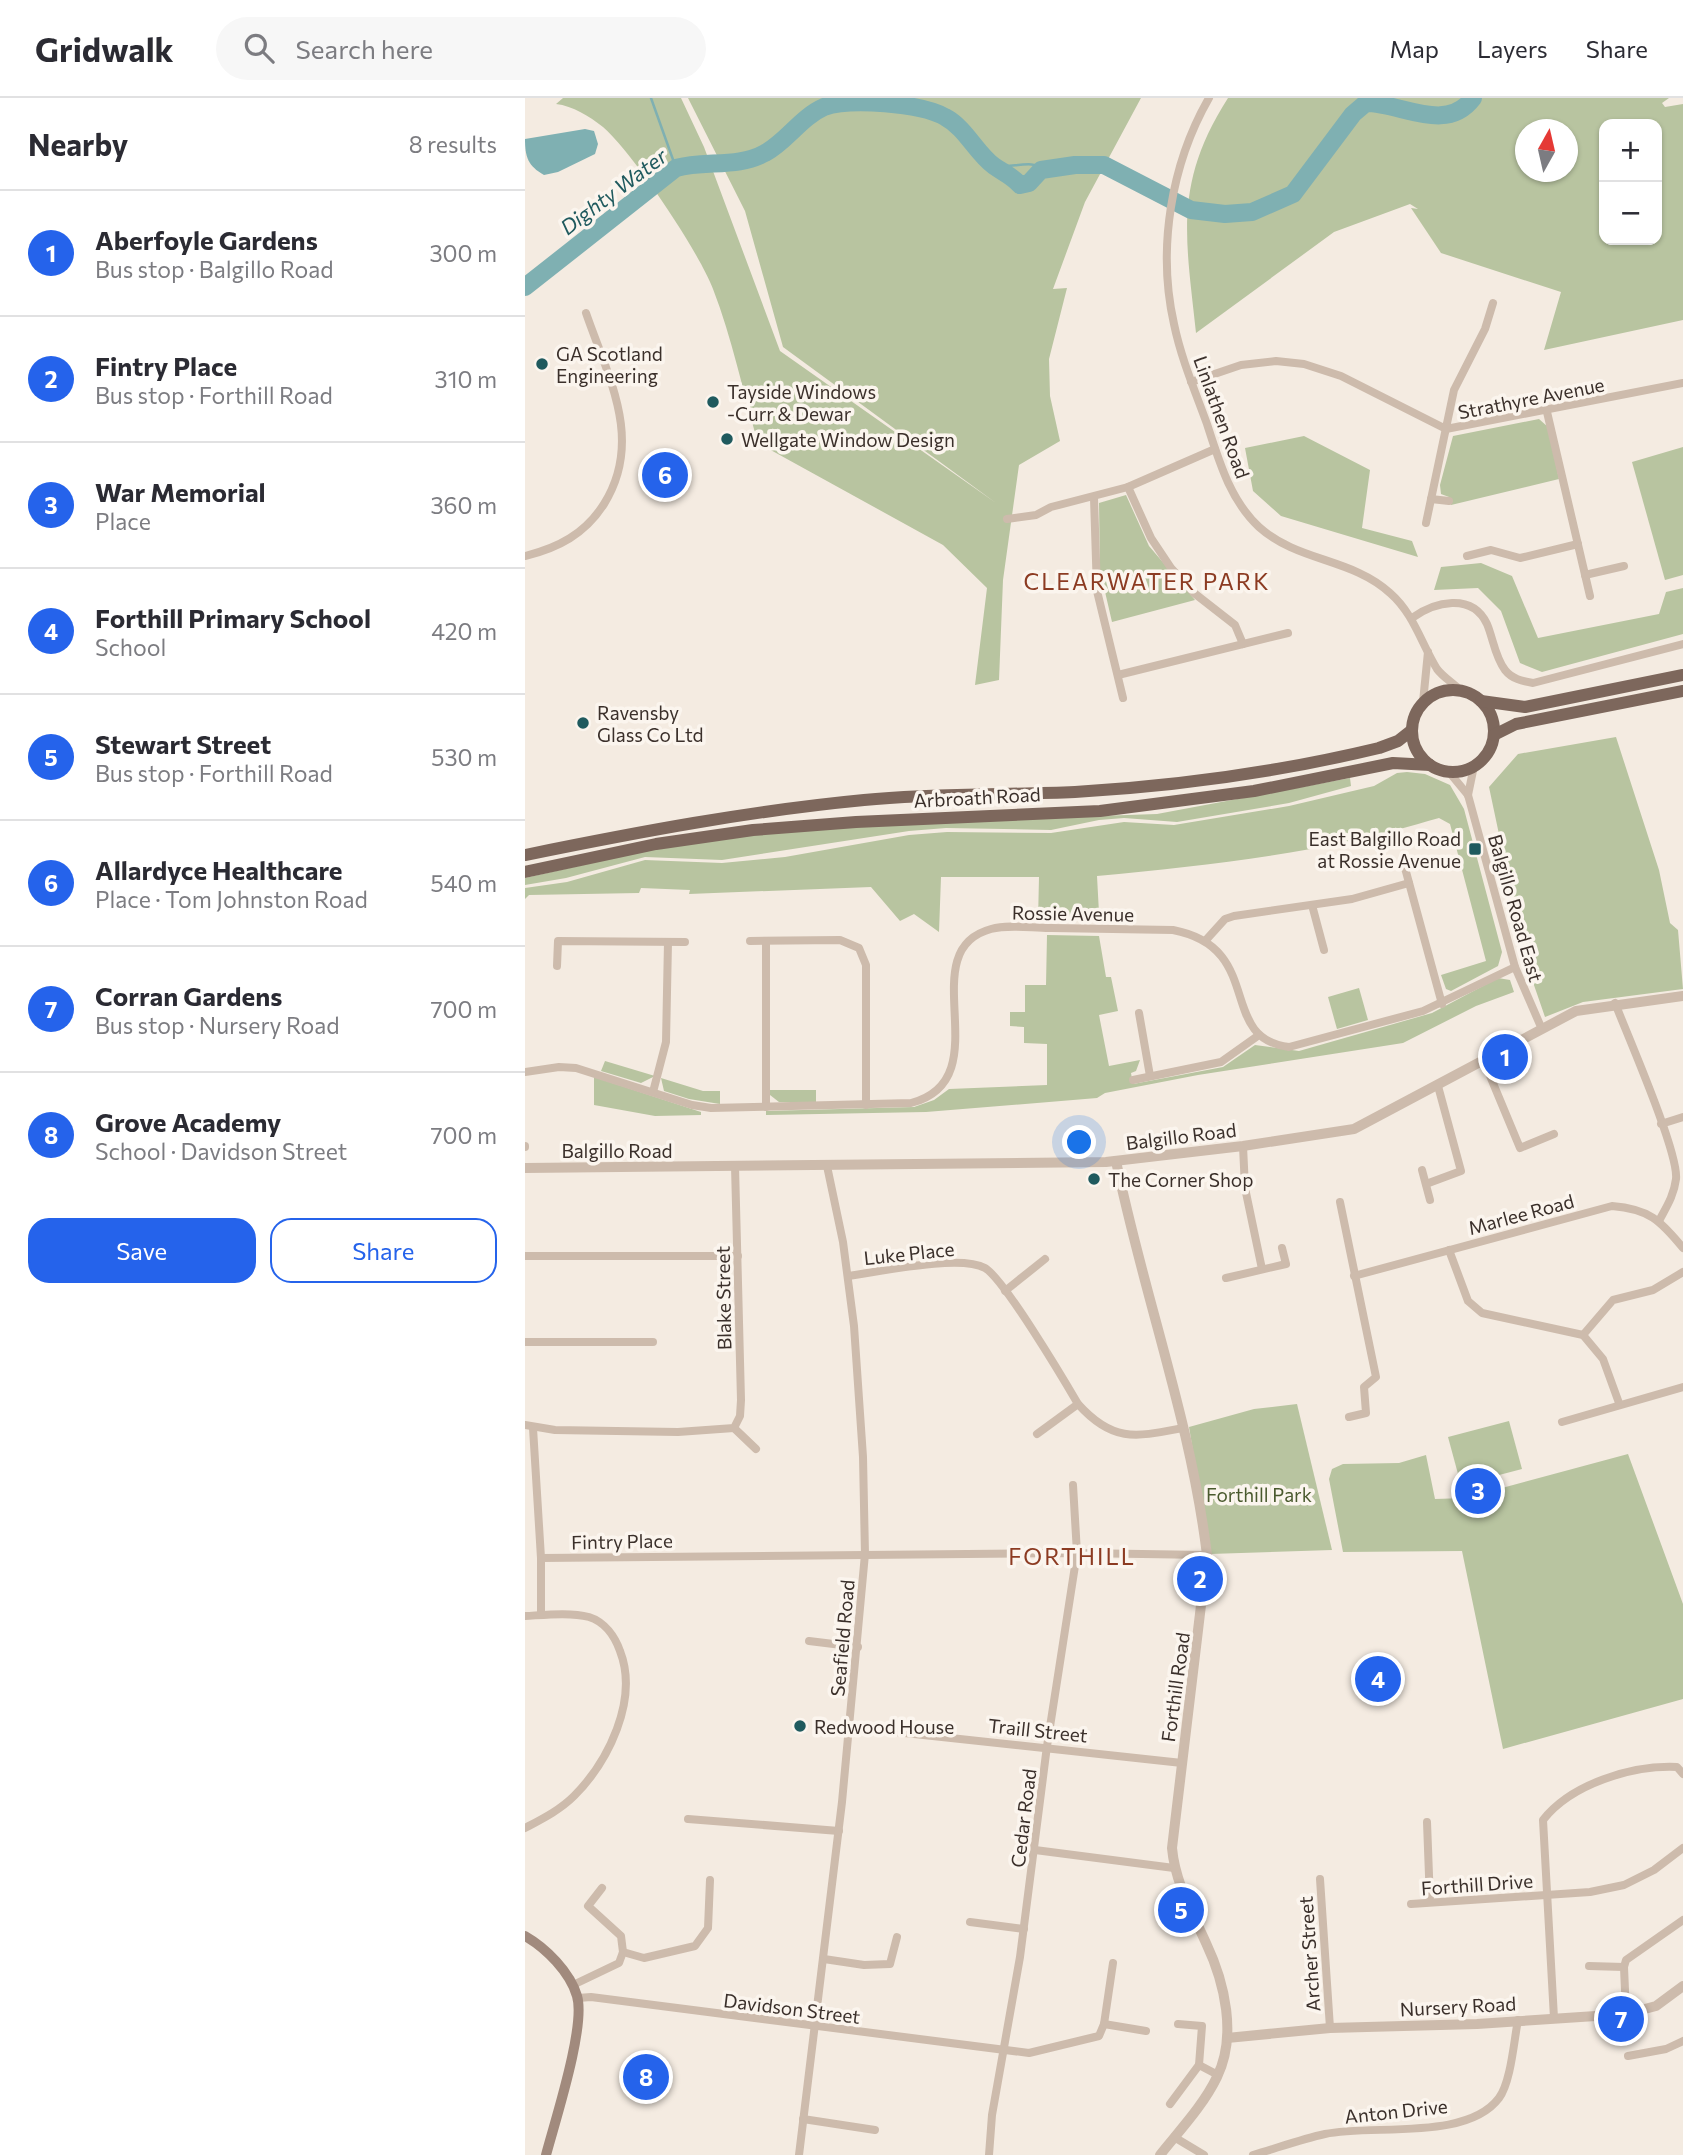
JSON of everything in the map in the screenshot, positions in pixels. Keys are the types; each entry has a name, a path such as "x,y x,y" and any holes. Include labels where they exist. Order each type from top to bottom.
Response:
{"main road":[{"path":"1481,701 1492,716 1494,735 1484,758 1474,766 1450,772 1430,765 1417,750 1412,730 1413,720 1423,702 1440,692 1460,690 1481,701 1525,707 1683,675"},
{"path":"1494,735 1516,724 1683,691"},
{"name":"Arbroath Road","path":"525,855 688,822 866,800 1076,792 1167,785 1245,774 1379,748 1398,741 1412,730"},
{"name":"Arbroath Road","path":"525,873 656,844 753,830 856,822 1100,811 1254,790 1393,763 1430,765"},
{"path":"525,1936 555,1961 573,1985 578,1998 577,2027 546,2155"}],"street":[{"name":"Linlathen Road","path":"1209,98 1190,134 1177,173 1170,218 1171,308 1192,382 1229,486 1259,527 1292,548 1349,566 1368,576 1395,597 1412,618 1438,670 1460,690"},
{"path":"1426,523 1457,383 1485,329 1493,303"},
{"path":"525,556 552,550 585,528 617,484 623,457 623,430 618,405 586,313"},
{"name":"Strathyre Avenue","path":"1192,382 1241,365 1276,361 1304,364 1341,376 1446,429 1547,412 1683,383"},
{"path":"1547,412 1590,596"},
{"path":"1007,519 1036,515 1051,507 1128,487 1215,449"},
{"path":"1128,487 1161,554 1194,593 1235,625 1243,644"},
{"path":"1094,498 1097,591 1123,698"},
{"path":"1431,499 1448,501"},
{"path":"1467,556 1491,550 1520,558 1578,544"},
{"path":"1585,575 1624,566"},
{"path":"1412,618 1439,604 1452,602 1470,606 1483,616 1505,670 1522,681 1534,683 1683,644"},
{"path":"1118,676 1288,634"},
{"path":"1423,702 1428,652"},
{"name":"Balgillo Road East","path":"1468,795 1474,766"},
{"name":"Balgillo Road East","path":"1450,772 1468,795 1515,967 1541,1027"},
{"path":"1405,868 1443,1003"},
{"path":"1409,883 1352,899 1225,919 1206,940 1227,962 1234,975 1245,1015 1259,1035 1278,1046 1301,1046 1443,1003 1515,967"},
{"path":"1312,905 1324,950"},
{"name":"Rossie Avenue","path":"525,1073 559,1067 576,1068 711,1108 866,1105 922,1100 948,1082 954,1059 958,956 976,935 1004,927 1173,930 1206,940"},
{"path":"750,941 840,940 859,948 864,956 866,1105"},
{"path":"558,966 558,941 685,942"},
{"path":"766,941 766,1107"},
{"path":"653,1092 666,1042 668,942"},
{"name":"Balgillo Road","path":"525,1168 1116,1161 1243,1146 1354,1129 1438,1086 1541,1027 1576,1011 1615,1003 1683,996"},
{"path":"1615,1003 1661,1124 1677,1176 1672,1198 1660,1219 1683,1248"},
{"path":"1139,1013 1150,1076"},
{"path":"1133,1080 1221,1062 1259,1035"},
{"path":"1483,1059 1520,1148 1554,1134"},
{"path":"1426,1184 1461,1171 1438,1086"},
{"path":"1661,1124 1683,1116"},
{"path":"1243,1146 1245,1188 1262,1269"},
{"name":"Forthill Road","path":"1116,1161 1183,1428 1202,1515 1207,1555 1174,1824 1174,1868 1216,1962 1226,2001 1227,2038 1218,2076 1160,2155"},
{"name":"Blake Street","path":"734,1428 740,1416 741,1400 735,1166"},
{"name":"Seafield Road","path":"799,2155 839,1831 865,1554 863,1457 848,1276 827,1166"},
{"path":"1422,1170 1430,1200"},
{"path":"1340,1202 1376,1377 1364,1387 1366,1413 1349,1417"},
{"name":"Marlee Road","path":"1354,1276 1612,1206 1633,1207 1660,1219"},
{"path":"1226,1278 1286,1264 1282,1248"},
{"path":"1449,1250 1468,1301 1482,1313 1583,1335 1603,1359 1619,1404"},
{"path":"525,1256 738,1256"},
{"path":"1005,1291 1045,1259"},
{"name":"Luke Place","path":"848,1276 963,1262 986,1268 1005,1291 1078,1404 1105,1428 1120,1435 1147,1435 1183,1428"},
{"path":"1583,1335 1613,1300 1653,1290 1683,1272"},
{"path":"525,1342 653,1342"},
{"path":"1562,1422 1683,1387"},
{"path":"1037,1434 1078,1404"},
{"path":"541,1615 541,1558 529,1426 678,1432 734,1428 756,1449"},
{"name":"Cedar Road","path":"989,2155 1002,2048 1024,1929 1047,1746 1077,1553 1073,1485"},
{"path":"525,1504 537,1504"},
{"name":"Fintry Place","path":"541,1558 1077,1553 1207,1555"},
{"path":"525,1616 587,1617 607,1629 622,1656 627,1672 626,1691 615,1733 591,1775 559,1809 525,1828"},
{"path":"809,1641 857,1647"},
{"name":"Traill Street","path":"849,1727 1047,1746 1182,1763"},
{"name":"Forthill Drive","path":"1554,2018 1543,1820 1554,1805 1574,1792 1618,1776 1662,1766 1677,1767 1683,1774"},
{"path":"688,1819 839,1831"},
{"path":"1427,1822 1430,1902"},
{"name":"Forthill Drive","path":"1411,1904 1590,1892 1624,1885 1654,1870 1683,1848"},
{"path":"1035,1850 1174,1868"},
{"name":"Archer Street","path":"1320,1879 1330,2028"},
{"path":"623,1952 644,1958 695,1946 708,1928 710,1880"},
{"path":"573,1985 619,1963 623,1952 621,1936 588,1906 602,1888"},
{"path":"1626,2014 1626,1960 1683,1920"},
{"path":"970,1922 1024,1929"},
{"path":"824,1959 865,1965 890,1964 897,1937"},
{"path":"1113,1963 1104,2024 1146,2031"},
{"path":"1589,1966 1624,1967"},
{"name":"Nursery Road","path":"1227,2038 1330,2028 1626,2014 1656,2006 1683,1986"},
{"name":"Davidson Street","path":"578,1998 591,1997 1029,2053 1087,2041 1099,2036 1104,2024"},
{"name":"Anton Drive","path":"1254,2155 1326,2134 1409,2129 1469,2119 1489,2110 1504,2090 1518,2020"},
{"path":"1170,2104 1199,2065 1202,2026 1178,2024"},
{"path":"1628,2056 1666,2049 1683,2041"},
{"path":"1199,2065 1218,2076"},
{"path":"803,2119 876,2130"},
{"path":"1174,2137 1203,2155"}],"green space":[{"path":"563,98 681,98 704,147 780,351 996,503 783,347 745,211 688,98 1141,98 1085,202 1053,289 1067,288 1049,359 1050,396 1060,441 1019,465 1003,580 999,680 975,685 987,588 943,545 758,443 720,308 694,252 664,204 616,140 586,115 556,104"},
{"path":"1228,98 1669,98 1662,103 1665,107 1683,104 1683,320 1544,350 1561,292 1441,253 1411,208 1418,209 1410,204 1334,232 1196,333 1187,240 1191,185 1210,129"},
{"path":"1539,419 1548,427 1559,479 1451,505 1449,497 1441,494 1440,485 1453,436"},
{"path":"1304,436 1370,470 1362,528 1412,541 1418,557 1281,516 1253,491 1245,448"},
{"path":"1683,447 1683,575 1665,580 1632,462"},
{"path":"1126,495 1149,546 1195,600 1112,622 1100,570 1099,503"},
{"path":"1481,563 1512,576 1538,638 1659,614 1666,592 1683,588 1683,634 1542,672 1520,663 1501,611 1478,588 1434,590 1441,567"},
{"path":"1616,737 1659,870 1670,923 1678,930 1683,989 1583,1002 1545,1017 1526,962 1489,787 1518,754"},
{"path":"1397,773 1425,774 1450,785 1464,809 1502,952 1498,966 1451,991 1446,989 1441,975 1486,961 1450,824 1439,818 1362,839 1288,853 1097,876 1099,913 1079,913 1064,922 1038,921 1039,877 941,877 939,932 914,914 900,921 871,887 689,894 690,890 641,888 639,893 529,895 525,899 525,888 567,882 645,860 722,863 785,857 909,835 947,832 1051,833 1124,822 1174,825 1289,806 1374,786"},
{"path":"1350,778 1351,786 1289,803 1177,822 1124,818 1051,830 946,828 909,831 722,860 645,857 566,878 525,885 525,878 645,851 753,834 856,824 1157,814"},
{"path":"1047,935 1099,936 1106,977 1111,977 1118,1011 1099,1015 1109,1066 1140,1060 1136,1071 1131,1073 1133,1084 1223,1067 1255,1045 1299,1051 1432,1013 1498,978 1510,980 1514,992 1476,1006 1403,1043 1198,1075 1105,1093 1097,1098 926,1112 766,1115 766,1111 914,1107 934,1100 949,1089 1047,1085 1047,1044 1024,1043 1024,1027 1010,1026 1010,1012 1025,1012 1025,985 1046,985"},
{"path":"1359,988 1368,1020 1337,1029 1328,997"},
{"path":"605,1061 655,1076 641,1083 601,1071"},
{"path":"594,1077 701,1112 701,1115 655,1116 594,1105"},
{"path":"661,1078 703,1091 720,1091 720,1104 689,1099 664,1091"},
{"path":"770,1090 816,1090 816,1102 779,1102 770,1095"},
{"name":"Forthill Park","path":"1297,1404 1332,1550 1210,1554 1189,1427 1254,1409"},
{"path":"1509,1421 1522,1469 1461,1485 1448,1437"},
{"path":"1628,1454 1683,1604 1683,1699 1503,1749 1462,1551 1343,1552 1329,1479 1332,1469 1343,1464 1399,1463 1426,1455 1435,1499 1465,1498"}],"water":[{"path":"585,129 594,131 598,144 595,154 558,172 544,175 534,168 526,151 525,139"}],"waterway":[{"path":"651,98 676,168"},
{"name":"Dighty Water","path":"525,287 676,168 755,158 780,143 816,111 836,104 885,103 934,112 959,127 988,161 1020,185 1029,183 1041,170 1075,165 1104,165 1191,210 1225,214 1252,212 1293,194 1353,114 1366,103 1437,115 1462,109 1473,98"},
{"name":"Dighty Water","path":"993,166 1028,164 1048,170"}],"place":[{"name":"GA Scotland Engineering","path":"542,364"},
{"name":"Tayside Windows -Curr & Dewar","path":"713,402"},
{"name":"Wellgate Window Design","path":"727,439"},
{"name":"Allardyce Healthcare","path":"665,475"},
{"name":"Ravensby Glass Co Ltd","path":"583,723"},
{"name":"East Balgillo Road at Rossie Avenue","path":"1475,849"},
{"name":"Aberfoyle Gardens","path":"1505,1057"},
{"name":"The Corner Shop","path":"1094,1179"},
{"name":"War Memorial","path":"1478,1491"},
{"name":"Fintry Place","path":"1200,1579"},
{"name":"Forthill Primary School","path":"1378,1679"},
{"name":"Redwood House","path":"800,1726"},
{"name":"Stewart Street","path":"1181,1910"},
{"name":"Corran Gardens","path":"1621,2019"},
{"name":"Grove Academy","path":"646,2077"}],"district":[{"name":"CLEARWATER PARK","path":"1147,581"},
{"name":"FORTHILL","path":"1072,1556"}]}
